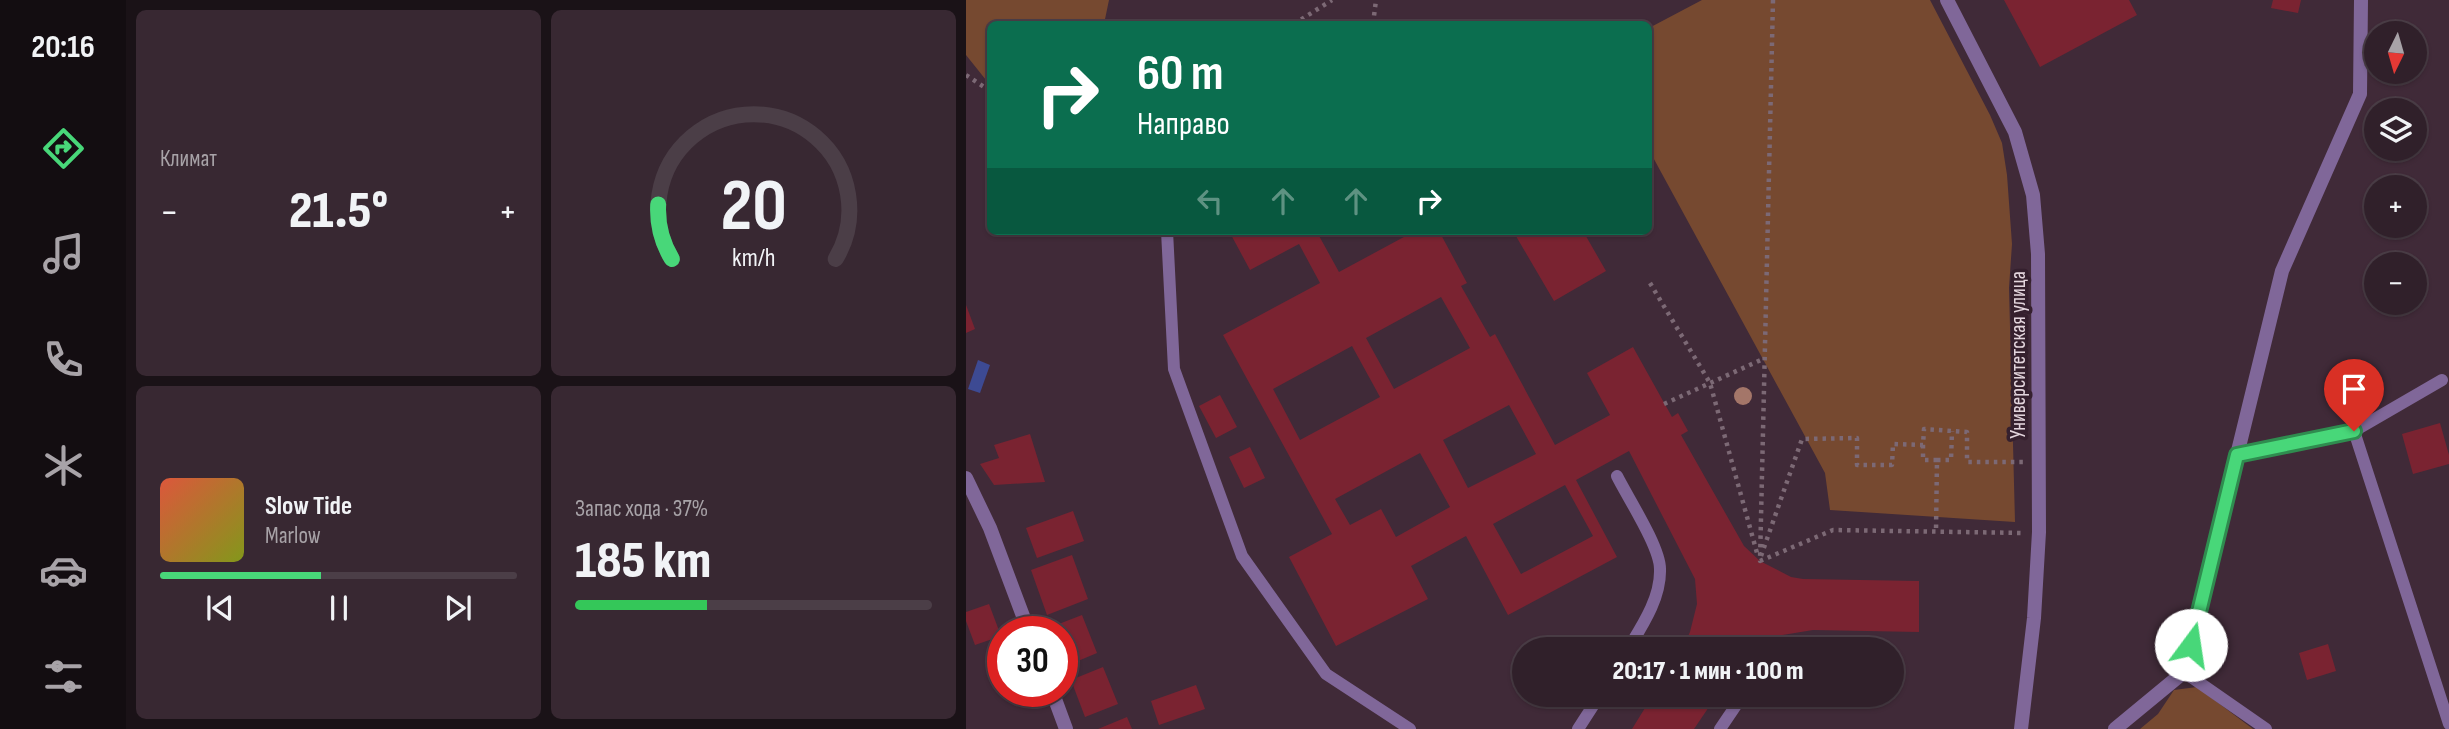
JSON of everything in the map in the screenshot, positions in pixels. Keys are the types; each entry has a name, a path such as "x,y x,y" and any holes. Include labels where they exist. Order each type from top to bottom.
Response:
{"street":[{"name":"Университетская улица","path":"1947,0 2015,132 2033,195 2038,254 2039,533 2021,729"},
{"path":"2115,729 2184,672 2282,271 2360,94 2361,0"},
{"path":"966,478 990,528 1023,616"},
{"path":"1058,707 1066,729"}],"lane":[{"path":"1167,235 1174,369 1242,556 1326,674 1410,729"},
{"path":"2237,455 2354,431 2442,380"},
{"path":"2354,431 2449,724"},
{"path":"1617,476 1654,546 1660,569 1656,596 1635,637"},
{"path":"2184,672 2266,729"},
{"path":"1578,729 1592,707"},
{"path":"1720,729 1735,707"}],"path":[{"path":"1299,21 1332,0"},
{"path":"1373,21 1376,0"},
{"path":"1760,561 1773,0"},
{"path":"966,75 987,89"},
{"path":"1650,283 1710,383 1760,561"},
{"path":"1664,404 1763,359"},
{"path":"1952,431 1951,460 1923,460 1923,429 1967,432 1966,462 2039,463"},
{"path":"1760,561 1802,439 1857,438 1857,466 1892,466 1893,444 1923,445"},
{"path":"1936,531 1937,460"},
{"path":"1760,561 1833,530 2017,533"}],"shaded area":[{"path":"966,0 1109,0 1105,21 987,21 987,81 966,55"},
{"path":"1702,0 1930,0 2002,143 2012,244 2009,288 2015,522 1830,510 1825,473 1652,156 1652,26"},
{"path":"2197,687 2253,729 2140,729 2158,714 2174,690"}],"water":[{"path":"978,360 990,365 980,393 968,389"}],"building":[{"path":"2004,0 2129,0 2137,15 2040,67"},
{"path":"2273,0 2301,0 2298,13 2271,8"},
{"path":"1231,235 1319,235 1339,272 1408,235 1441,235 1467,283 1461,286 1490,337 1495,334 1555,445 1610,415 1587,373 1633,347 1672,417 1678,413 1688,431 1681,435 1744,546 1760,561 1791,577 1919,581 1919,632 1813,630 1775,637 1688,637 1697,604 1695,579 1629,451 1576,480 1617,557 1508,615 1466,536 1411,566 1428,599 1336,646 1289,557 1332,534 1223,335 1320,283 1299,244 1250,270","holes":["1441,297 1470,348 1394,389 1366,338","1352,346 1380,397 1300,440 1273,389","1509,405 1536,454 1468,488 1443,440","1420,453 1450,507 1396,537 1381,509 1350,525 1335,499","1565,485 1593,536 1521,574 1493,524"]},
{"path":"1515,235 1585,235 1606,271 1554,301"},
{"path":"966,305 975,329 966,333"},
{"path":"1220,395 1237,427 1216,438 1199,406"},
{"path":"2440,423 2449,464 2413,474 2402,434"},
{"path":"1030,434 1045,482 994,485 980,464 999,458 994,445"},
{"path":"1250,447 1265,478 1244,488 1229,457"},
{"path":"1073,511 1084,541 1037,558 1026,528"},
{"path":"1072,555 1088,599 1047,615 1031,570"},
{"path":"989,604 994,616 987,616 987,641 975,645 966,621 966,612"},
{"path":"1082,615 1097,653 1078,661 1078,617"},
{"path":"2328,644 2336,671 2307,680 2299,653"},
{"path":"1103,667 1118,704 1085,717 1078,698 1078,677"},
{"path":"1196,685 1205,709 1159,725 1151,701"},
{"path":"1646,707 1709,707 1694,729 1632,729"},
{"path":"1127,717 1132,729 1098,729"}],"route":[{"path":"2191,645 2237,455 2354,431"}]}
